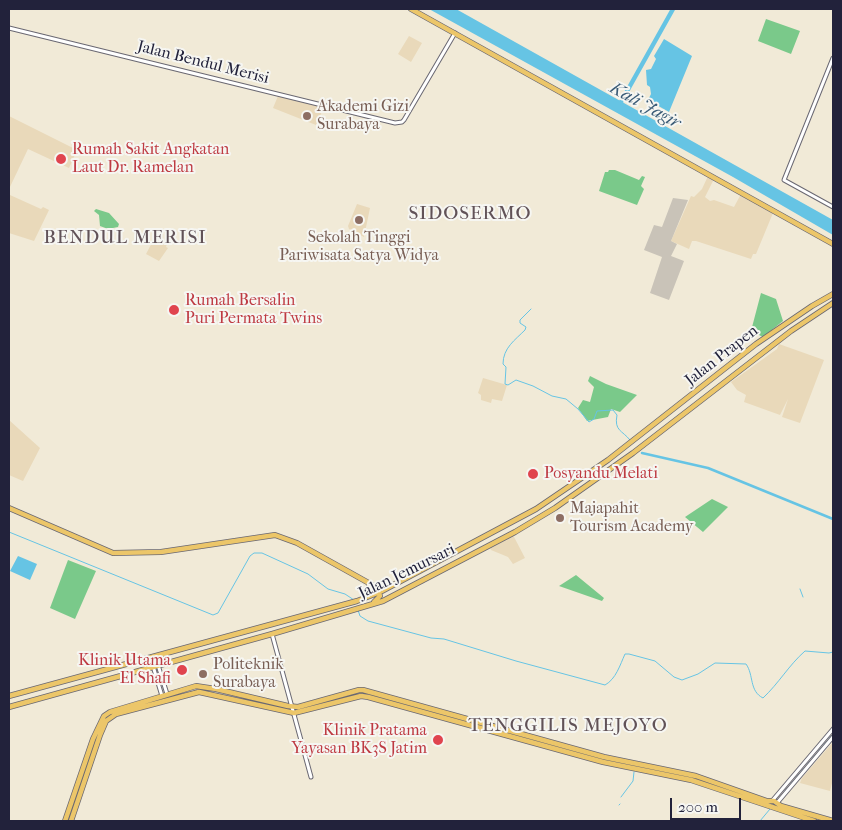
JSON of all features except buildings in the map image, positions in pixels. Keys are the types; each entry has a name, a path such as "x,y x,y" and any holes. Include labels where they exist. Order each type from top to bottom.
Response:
{"main road":[{"path":"411,9 833,244"},
{"name":"Jalan Prapen","path":"632,441 791,331 833,294"},
{"name":"Jalan Prapen","path":"637,450 756,344 822,305 833,303"},
{"name":"Jalan Jemursari","path":"9,706 347,613 367,597 511,524 556,496 632,441"},
{"name":"Jalan Jemursari","path":"9,696 133,662 356,606 383,601 515,532 602,476 637,450"},
{"path":"9,508 95,546 116,553 161,552 273,535 299,545 376,587 380,592"},
{"path":"511,524 515,532"},
{"path":"358,578 383,594 404,590"},
{"path":"367,597 370,590 369,586"},
{"path":"356,606 377,600 380,592"},
{"path":"133,662 135,672"},
{"path":"140,705 164,695 196,686 292,707 359,690 589,755 693,776 771,808 812,819 833,821"},
{"path":"65,821 77,795 106,714 204,692 294,713 360,696 402,703"},
{"path":"71,821 77,795"},
{"path":"752,799 775,802 812,819"}],"street":[{"name":"Jalan Bendul Merisi","path":"9,28 390,123 399,123 404,120 454,33"},
{"path":"833,58 784,180 833,207"},
{"path":"272,634 311,777"},
{"path":"156,665 164,695"},
{"path":"809,762 833,729"},
{"path":"775,802 833,737"}],"shaded area":[{"path":"409,36 422,43 411,62 398,54"},
{"name":"Akademi Gizi Surabaya","path":"278,96 324,107 316,125 273,108"},
{"name":"Rumah Sakit Angkatan Laut Dr. Ramelan","path":"9,116 77,150 69,168 28,149 9,189"},
{"path":"708,176 714,179 705,197 710,201 714,200 734,207 741,194 773,213 756,254 753,254 751,259 696,241 692,241 689,249 671,241 691,196 694,197 702,189"},
{"path":"10,195 41,209 43,207 49,210 34,241 9,233"},
{"path":"673,198 688,200 671,241 677,244 671,256 684,261 669,300 650,293 662,257 644,250 654,225 662,227"},
{"name":"Sekolah Tinggi Pariwisata Satya Widya","path":"357,204 370,208 364,237 349,229 348,226"},
{"path":"155,237 167,244 166,247 168,248 159,261 146,254"},
{"path":"779,344 824,360 800,423 782,417 788,399 780,415 744,402 746,395 737,390 731,382 777,349"},
{"path":"483,378 507,385 502,401 492,399 491,403 481,400 481,395 478,393"},
{"path":"9,420 40,448 23,481 9,475"},
{"path":"513,535 525,558 513,564 508,557 490,548"},
{"path":"833,742 833,779 830,791 800,783 802,778"}],"green space":[{"path":"766,19 800,31 791,54 758,41"},
{"path":"615,170 639,180 642,176 645,177 641,186 644,189 637,205 599,191 605,172"},
{"path":"96,209 109,213 119,224 118,227 108,229 100,226 99,215 94,211"},
{"path":"761,293 776,299 783,321 763,337 751,331"},
{"path":"590,376 637,395 620,412 611,409 608,417 587,421 578,408 583,400 590,402 594,387 588,381"},
{"path":"712,499 728,507 703,532 685,517"},
{"path":"68,560 96,571 75,619 50,608"},
{"path":"576,575 604,598 602,601 559,586"}],"water":[{"name":"Kali Jagir","path":"429,9 456,9 833,220 833,235 733,177"},
{"path":"664,39 692,56 669,112 648,100 651,94 650,87 647,85 646,70 651,69 656,59 654,56"},
{"path":"18,556 37,564 30,580 10,571"}],"waterway":[{"path":"621,102 673,9"},
{"path":"531,309 520,320 520,323 526,327 525,330 505,353 503,364 506,367 505,384 508,385 516,380 552,396 566,399 589,422 594,419 597,411 613,410 617,415 616,420 619,430 630,440"},
{"path":"642,453 708,468 833,519"},
{"path":"9,532 213,615 218,613 250,556 254,553 262,553 308,574 328,589 345,594 354,600"},
{"path":"800,589 803,597"},
{"path":"358,610 360,616 368,621 431,638 444,639 605,685 615,675 625,654 629,654 655,661 674,677 682,680 698,674 715,663 746,664 754,687 763,698 805,651 833,652"},
{"path":"784,792 833,734"},
{"path":"621,797 633,781 634,772"},
{"path":"760,821 770,809"}],"place":[{"name":"Akademi Gizi Surabaya","path":"307,116"},
{"name":"Rumah Sakit Angkatan Laut Dr. Ramelan","path":"61,159"},
{"name":"Sekolah Tinggi Pariwisata Satya Widya","path":"359,220"},
{"name":"Rumah Bersalin Puri Permata Twins","path":"174,310"},
{"name":"Posyandu Melati","path":"533,474"},
{"name":"Majapahit Tourism Academy","path":"560,518"},
{"name":"Klinik Utama El Shafi","path":"182,670"},
{"name":"Politeknik Surabaya","path":"203,674"},
{"name":"Klinik Pratama Yayasan BK3S Jatim","path":"438,740"}],"district":[{"name":"SIDOSERMO","path":"470,214"},
{"name":"BENDUL MERISI","path":"125,238"},
{"name":"TENGGILIS MEJOYO","path":"568,726"}]}
